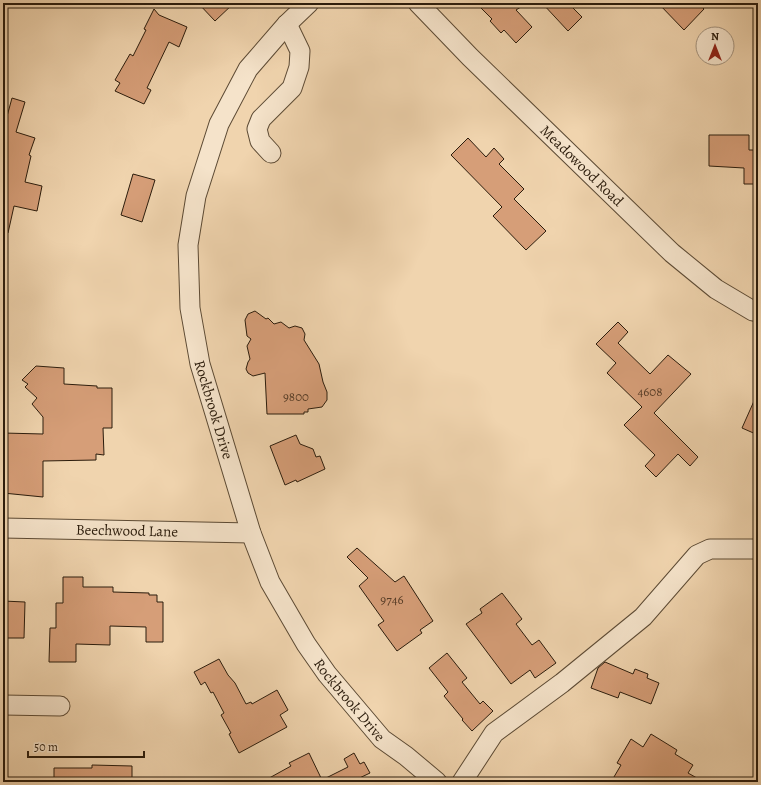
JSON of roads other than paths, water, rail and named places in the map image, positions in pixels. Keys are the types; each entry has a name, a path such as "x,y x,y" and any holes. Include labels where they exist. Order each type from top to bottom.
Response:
{"street":[{"name":"Rockbrook Drive","path":"309,3 287,24 248,69 219,124 196,196 188,245 190,308 200,364 251,533 270,582 306,644 327,674 382,739 406,756 436,782"},
{"name":"Meadowood Road","path":"418,3 476,63 672,253 716,289 758,312"},
{"path":"272,153 260,141 257,129 261,119 292,88 299,67 300,51 287,24"},
{"name":"Beechwood Lane","path":"3,528 251,533"},
{"path":"462,782 494,733 562,683 643,617 697,555 710,549 758,549"},
{"path":"3,705 60,706"}]}
